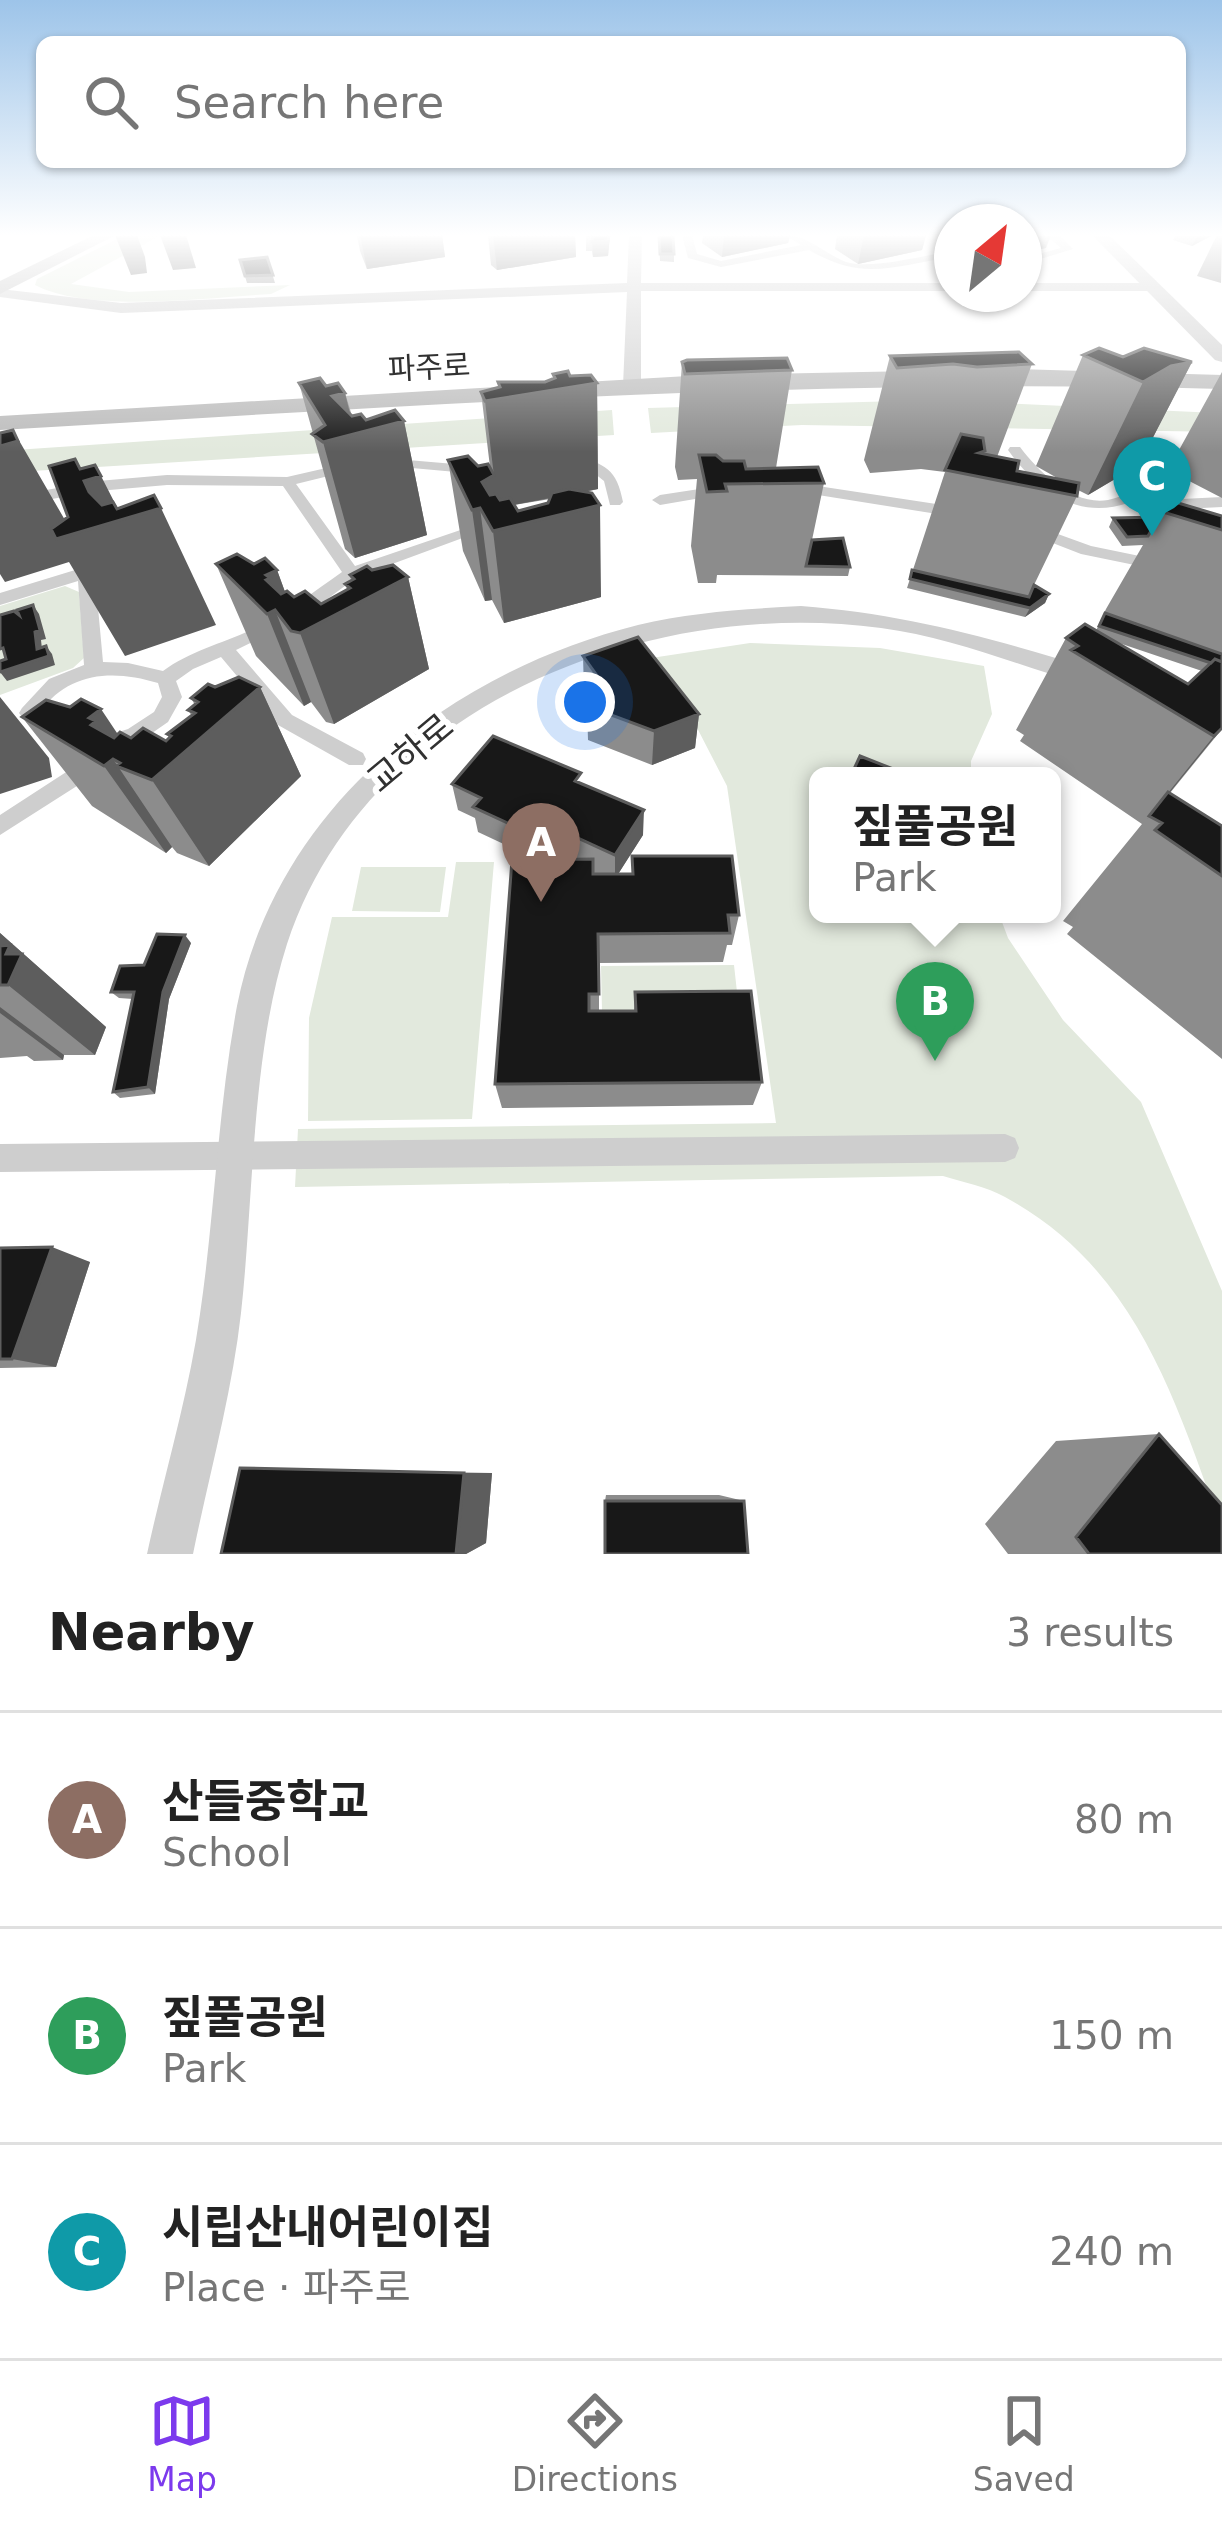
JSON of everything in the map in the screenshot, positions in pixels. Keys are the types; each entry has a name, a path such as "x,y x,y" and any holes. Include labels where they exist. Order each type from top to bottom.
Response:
{"main road":[{"path":"1167,381 1208,375 1218,369 1221,355"},
{"name":"파주로","path":"0,423 862,377 1222,382"},
{"name":"파주로","path":"0,436 530,406 970,392 1222,395"},
{"path":"970,392 1222,406"}],"street":[{"path":"632,386 634,308"},
{"path":"1173,308 1221,355"},
{"path":"1015,450 1029,472 1086,502 1112,504 1153,488"},
{"path":"552,459 594,466 611,479 617,501 591,506"},
{"path":"0,502 67,499 167,480 287,482 397,461 466,471 497,470"},
{"path":"287,482 351,573"},
{"path":"660,500 741,488"},
{"path":"775,488 968,514"},
{"path":"1182,504 1222,502"},
{"path":"166,679 186,664 297,613 351,573 444,544 482,523"},
{"path":"1017,525 1133,562 1176,566"},
{"path":"0,599 107,566 99,544"},
{"path":"86,573 94,668"},
{"name":"교하로","path":"170,1554 220,1319 254,1005 285,907 313,854 348,807 395,758 504,685 550,663 641,633 733,617 801,614 879,620 934,631 1116,686"},
{"path":"223,647 277,727 356,759"},
{"path":"119,666 166,679 172,698 161,717 135,735 107,743 44,731 29,713 39,696 60,680 94,668 119,666"},
{"path":"0,826 68,783 107,743"},
{"path":"0,1158 1005,1148"}],"shaded area":[{"path":"937,400 1217,413 1222,432 802,425 651,433 648,408"},
{"path":"612,410 614,435 0,473 0,451"},
{"path":"65,586 79,592 84,658 73,668 0,695 0,606"},
{"path":"750,643 880,648 984,666 992,714 971,767 809,767 809,923 1002,923 1063,1020 1141,1102 1222,1291 1222,1530 1167,1386 1119,1299 1050,1226 991,1190 943,1176 295,1187 298,1129 776,1123 727,786 693,720 638,660"},
{"path":"456,862 494,862 472,1119 308,1121 309,1018 332,917 448,917"},
{"path":"361,867 446,867 440,912 352,911"},
{"path":"734,965 739,1010 602,1011 601,966"}],"building":[{"path":"1099,348 1123,357 1144,348 1192,362 1171,366 1143,382 1083,355"},
{"path":"1019,352 1032,364 897,368 890,356"},
{"path":"787,358 792,370 685,374 682,362 687,360"},
{"path":"568,371 570,376 591,375 597,383 485,401 481,392 500,387 498,382 545,382 555,378 553,374"},
{"path":"320,378 326,386 338,383 345,393 332,396 352,416 361,414 366,420 395,410 404,421 323,442 312,434 325,425 299,383"},
{"path":"13,430 18,441 0,446 0,433"},
{"path":"961,434 983,438 985,451 979,453 1019,461 1017,471 1079,483 1077,496 945,470"},
{"path":"699,455 744,461 746,469 818,467 824,483 725,484 727,491 707,492"},
{"path":"468,456 478,466 488,464 494,475 482,482 490,495 510,498 518,511 548,503 552,493 569,489 592,493 600,505 493,531 480,508 472,510 448,460"},
{"path":"75,459 80,469 95,465 101,476 84,481 102,505 113,502 117,509 154,495 161,508 56,539 51,529 68,517 49,466"},
{"path":"1168,500 1222,516 1222,530 1163,512"},
{"path":"1159,517 1148,536 1127,537 1113,518"},
{"path":"843,538 850,567 806,566 812,540"},
{"path":"237,554 254,564 265,558 277,570 266,575 270,578 266,580 281,594 287,591 294,597 305,591 321,604 350,588 345,584 354,579 350,575 367,566 372,570 393,565 408,577 300,633 291,631 275,610 267,614 216,564"},
{"path":"912,570 1029,597 1034,585 1049,594 1030,608 910,579"},
{"path":"33,605 40,630 35,632 37,649 46,646 49,656 0,672 0,661 6,659 0,649 0,615 14,611 19,615 17,610"},
{"path":"1105,613 1222,654 1222,662 1215,659 1211,663 1099,626"},
{"path":"1085,624 1188,684 1215,659 1222,662 1222,728 1214,736 1071,650 1078,646 1066,638"},
{"path":"638,637 699,714 654,731 587,706 603,684 583,656"},
{"path":"239,677 260,687 152,780 116,766 120,763 113,759 104,766 22,717 46,700 70,707 81,699 101,709 89,718 96,721 91,725 114,738 120,732 131,738 143,728 166,741 171,736 167,734 195,713 188,710 198,702 191,698 208,684 215,687"},
{"path":"493,736 581,773 575,781 644,810 615,855 547,824 538,837 473,807 481,798 452,784"},
{"path":"860,756 888,767 855,767"},
{"path":"1168,792 1222,826 1222,876 1155,830 1162,823 1149,816"},
{"path":"548,833 561,839 561,859 538,859 539,845"},
{"path":"632,856 732,856 739,915 728,915 730,933 598,934 599,994 589,994 589,1011 636,1011 635,992 751,991 762,1082 495,1084 512,860 593,859 593,874 633,874"},
{"path":"157,934 185,935 163,992 148,1087 113,1092 134,992 111,992 120,966 144,965"},
{"path":"10,945 6,954 22,954 8,985 0,985 0,946"},
{"path":"52,1247 12,1359 0,1359 0,1248"},
{"path":"1159,1434 1222,1505 1222,1554 1089,1554 1076,1537"},
{"path":"240,1468 464,1473 456,1554 221,1554"},
{"path":"605,1501 744,1501 748,1554 605,1554"}],"place":[{"name":"시립산내어린이집","path":"1152,536"},
{"name":"산들중학교","path":"541,902"},
{"name":"짚풀공원","path":"935,1061"}]}
